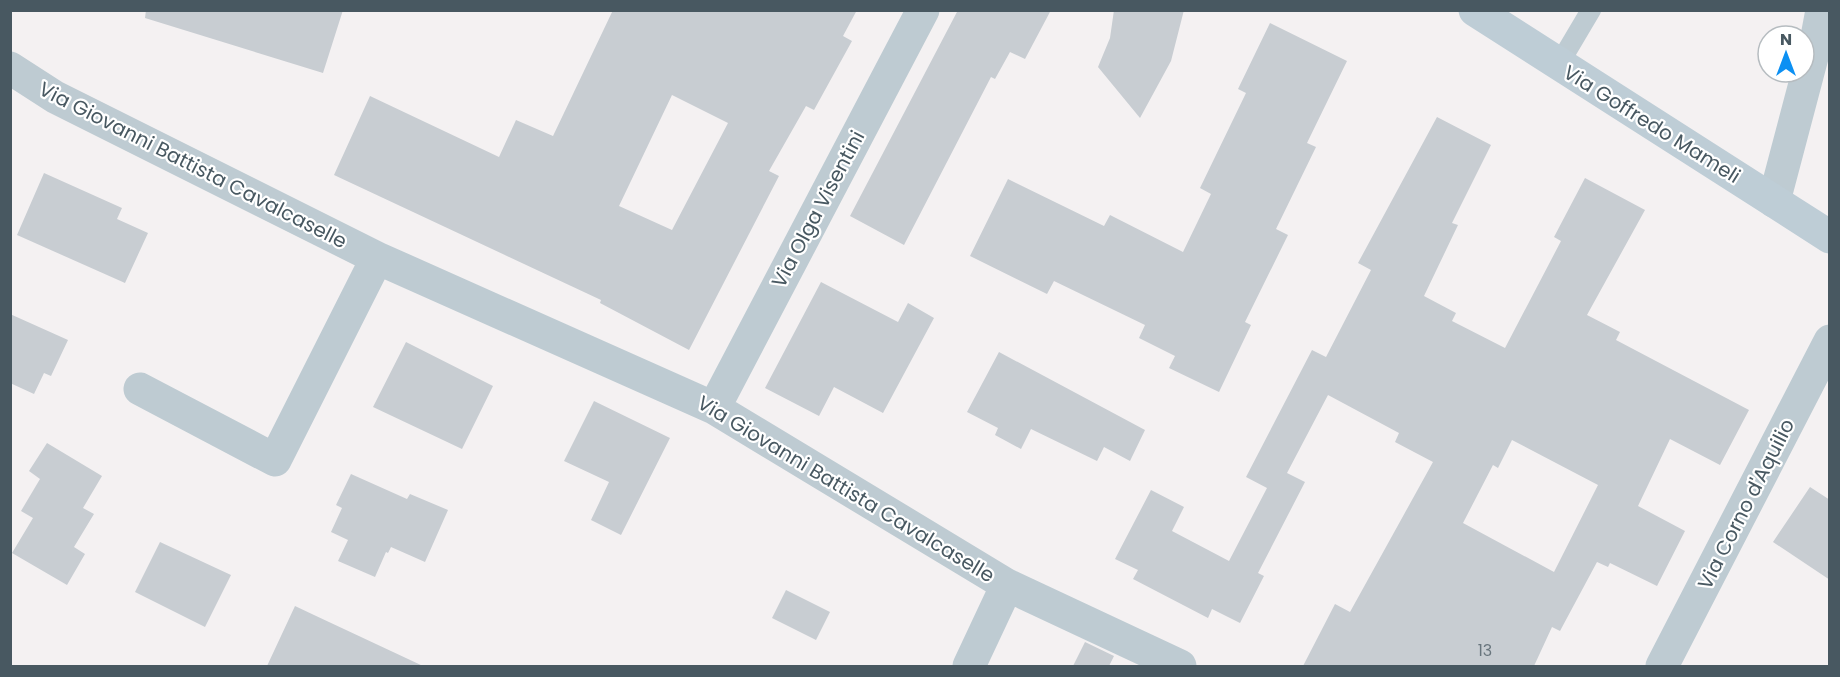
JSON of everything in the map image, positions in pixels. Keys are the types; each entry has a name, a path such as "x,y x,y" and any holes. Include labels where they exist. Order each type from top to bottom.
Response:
{"main road":[{"name":"Via Goffredo Mameli","path":"1475,10 1830,237"}],"street":[{"name":"Via Olga Visentini","path":"714,408 923,10"},
{"path":"1774,201 1823,45 1822,10"},
{"name":"Via Giovanni Battista Cavalcaselle","path":"10,68 55,97 377,258 714,408 1007,585 1180,666"},
{"path":"140,389 274,460 377,258"},
{"name":"Via Corno d'Aquilio","path":"1662,666 1830,341"},
{"path":"969,666 1007,585"}],"lane":[{"path":"1559,64 1591,10"}],"building":[{"path":"146,10 343,10 323,73 145,18"},
{"path":"613,10 857,10 843,36 852,41 814,110 806,106 769,171 779,176 689,350 600,303 601,300 334,175 370,96 499,157 516,120 553,136","holes":["672,95 728,123 672,230 619,206"]},
{"path":"958,10 1051,10 1025,59 1010,52 995,79 991,77 904,245 850,216"},
{"path":"1114,10 1184,10 1171,61 1140,118 1098,67 1110,38"},
{"path":"1270,23 1347,61 1307,143 1316,147 1276,229 1288,235 1245,322 1251,325 1219,392 1169,368 1175,356 1139,338 1145,325 1054,281 1047,294 970,256 1008,179 1104,226 1110,215 1183,252 1211,194 1200,188 1246,93 1238,89"},
{"path":"1437,117 1491,145 1452,223 1458,225 1424,296 1456,313 1452,321 1505,348 1561,241 1554,237 1585,178 1645,210 1587,315 1620,332 1616,340 1749,410 1720,465 1670,439 1638,506 1685,531 1657,586 1610,563 1608,567 1597,562 1560,631 1552,627 1534,666 1303,666 1335,604 1350,612 1433,462 1395,442 1399,433 1328,395 1287,473 1305,482 1258,573 1264,576 1240,623 1212,609 1208,618 1133,579 1138,570 1115,559 1151,490 1184,507 1172,531 1229,561 1267,488 1246,477 1312,350 1326,357 1371,270 1358,263","holes":["1512,440 1598,485 1554,572 1463,523 1493,465 1498,468"]},
{"path":"44,173 122,208 117,219 148,233 125,283 17,235"},
{"path":"821,282 898,322 908,303 934,318 883,413 834,387 819,416 765,388"},
{"path":"10,314 68,340 51,376 44,373 34,394 10,383"},
{"path":"406,342 493,386 462,449 373,407"},
{"path":"999,352 1145,430 1130,461 1104,447 1097,461 1031,429 1021,449 995,435 998,428 967,412"},
{"path":"594,401 670,438 621,535 591,520 609,482 564,461"},
{"path":"47,443 102,476 83,508 94,514 74,547 85,554 67,585 12,553 33,518 21,511 40,479 29,471"},
{"path":"351,474 407,499 410,494 448,510 425,562 391,547 388,553 386,552 375,577 338,561 348,540 331,532 342,508 336,505"},
{"path":"1810,487 1830,500 1830,580 1773,542"},
{"path":"160,542 231,575 205,627 135,592"},
{"path":"786,590 830,612 816,640 772,618"},
{"path":"295,606 314,615 423,666 267,666"},
{"path":"1085,642 1114,656 1109,666 1073,666"}]}
